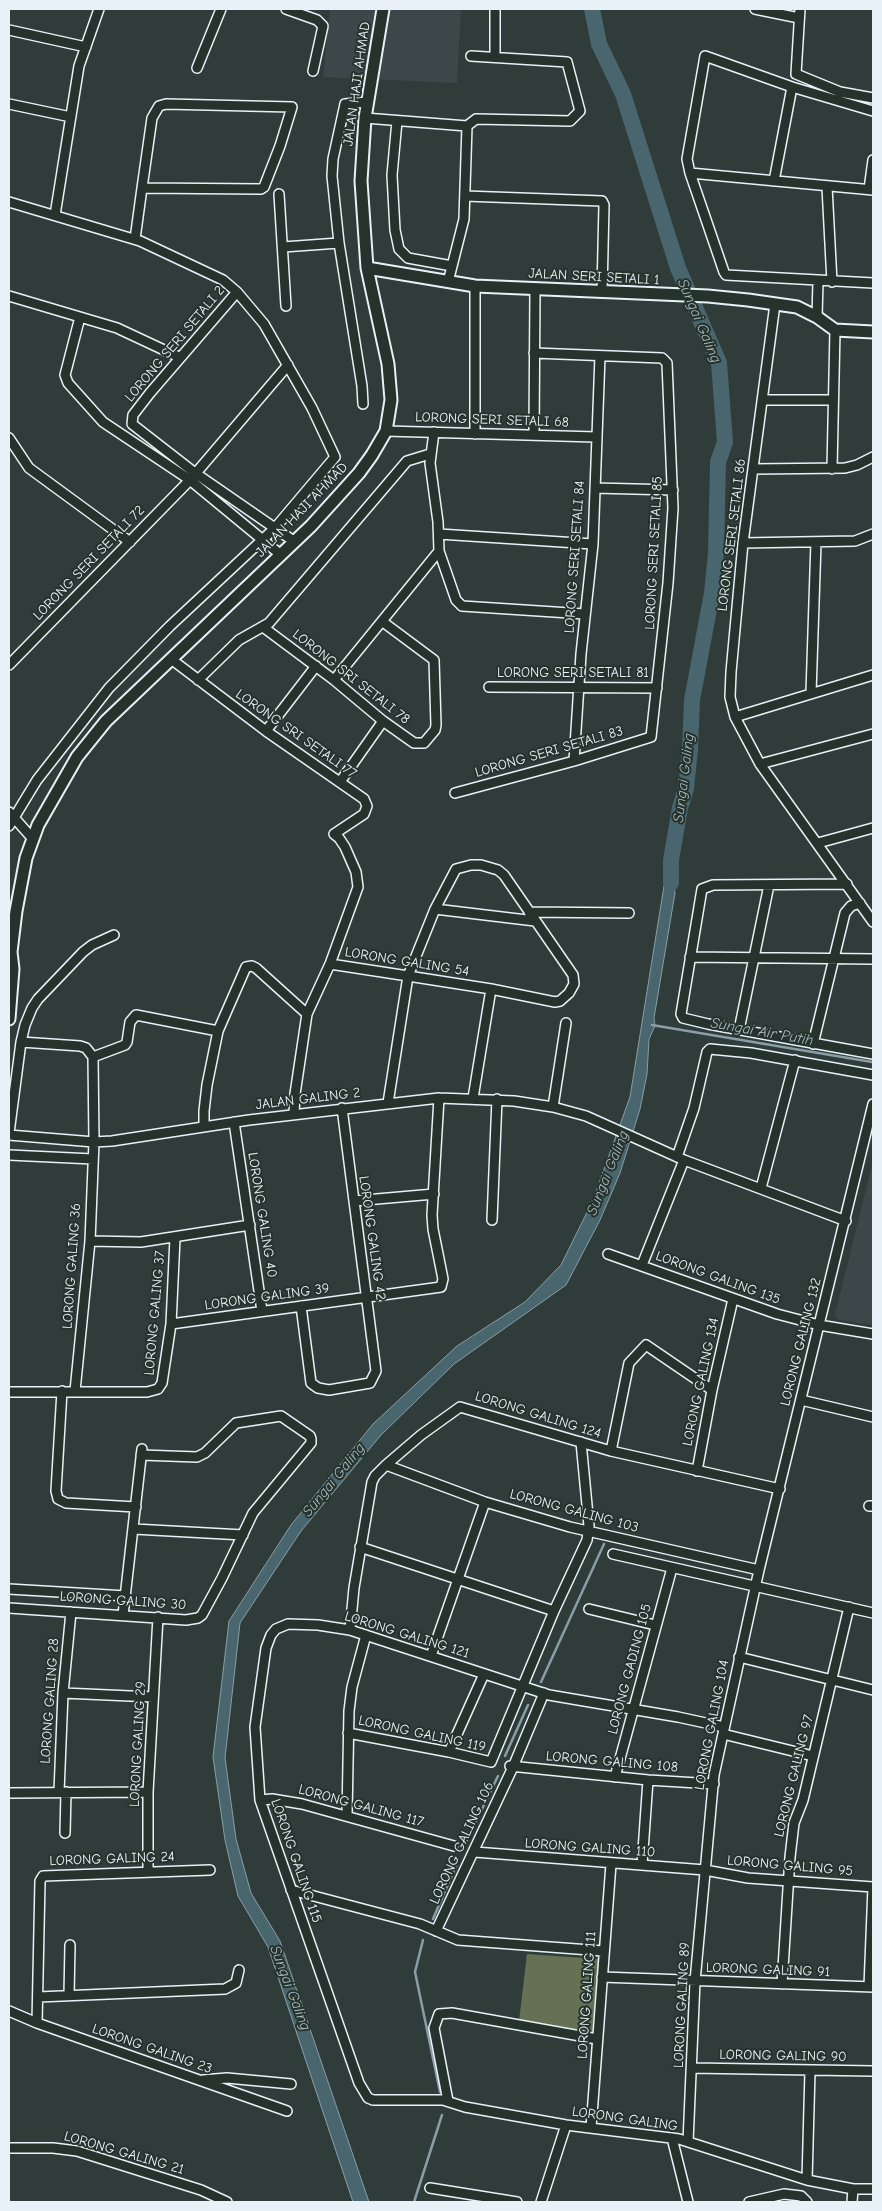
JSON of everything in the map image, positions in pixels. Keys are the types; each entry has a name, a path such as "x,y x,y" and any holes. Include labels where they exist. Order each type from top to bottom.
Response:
{"street":[{"path":"55,214 79,66 99,9"},
{"path":"197,68 221,9"},
{"path":"286,9 297,10 317,20 323,26 313,71"},
{"name":"JALAN HAJI AHMAD","path":"9,1020 13,970 10,954 22,878 33,838 56,791 77,757 106,721 295,542 359,473 386,430 391,400 388,364 367,268 361,181 367,102 383,9"},
{"path":"495,57 496,9"},
{"path":"755,9 799,13 796,74 840,92 873,98"},
{"path":"9,30 86,47"},
{"path":"365,118 467,126 476,118 570,121 580,111 567,62 471,56"},
{"path":"873,111 792,87 705,56 688,153 690,173 726,275 873,283"},
{"path":"774,181 792,87"},
{"path":"362,404 362,386 339,243 332,176 333,159 345,104 367,102"},
{"path":"9,104 71,117"},
{"path":"135,239 142,188 152,118 159,106 166,104 292,107 280,146 264,187 261,189 142,188"},
{"path":"397,121 392,175 395,230 399,249 408,258 452,266"},
{"path":"448,282 463,226 467,126"},
{"path":"690,173 827,187 871,189 873,160"},
{"path":"827,187 832,282"},
{"path":"279,194 286,306"},
{"path":"464,196 602,201 604,205 602,292"},
{"path":"9,202 135,239 223,280 237,292 264,324 288,365 335,457 275,528 170,626 108,688 10,818 33,838"},
{"path":"282,247 339,243"},
{"name":"JALAN SERI SETALI 1","path":"367,268 475,286 708,296 775,304 797,307 817,317 835,330"},
{"path":"817,317 818,281"},
{"path":"475,286 475,434"},
{"path":"534,435 535,289"},
{"name":"LORONG SERI SETALI 2","path":"192,476 135,428 132,424 133,415 179,357 237,292"},
{"path":"9,296 125,331 179,357"},
{"name":"LORONG SERI SETALI 86","path":"775,304 743,543 730,697 735,717 760,764 873,922"},
{"path":"80,317 65,375 68,383 103,422 295,542"},
{"path":"832,469 835,330 873,332"},
{"path":"534,353 600,356"},
{"name":"LORONG SERI SETALI 85","path":"600,356 662,358 668,363 673,490 668,584 650,737"},
{"name":"LORONG SERI SETALI 84","path":"574,760 578,687 593,544 600,356"},
{"name":"LORONG SERI SETALI 72","path":"9,665 192,476 288,365"},
{"path":"762,400 833,400"},
{"name":"LORONG SERI SETALI 68","path":"386,430 596,437"},
{"path":"434,432 430,454 431,479 439,534 439,550 456,600 462,606 585,614"},
{"path":"9,438 29,468 130,542"},
{"path":"198,680 239,640 263,627 323,562 407,461 430,454"},
{"path":"753,469 832,469 857,465 873,457"},
{"path":"192,476 281,554"},
{"path":"595,488 673,490"},
{"path":"439,534 593,544"},
{"path":"743,543 855,541 873,534"},
{"path":"811,693 816,542"},
{"path":"334,680 383,622 439,550"},
{"name":"LORONG SRI SETALI 78","path":"263,627 334,680 383,721 414,743 424,743 435,730 436,724 434,660 383,622"},
{"name":"LORONG SRI SETALI 77","path":"171,659 266,731 364,799 367,806 364,814 334,834"},
{"path":"266,731 316,666"},
{"path":"735,717 873,675"},
{"name":"LORONG SERI SETALI 81","path":"490,687 657,688"},
{"path":"340,782 383,721"},
{"path":"760,764 873,734"},
{"name":"LORONG SERI SETALI 83","path":"455,794 650,737"},
{"path":"818,843 873,828"},
{"name":"LORONG GALING 54","path":"334,834 342,841 353,864 358,887 330,964 555,1002 560,1001 570,993 574,984 573,975 535,921"},
{"path":"388,1103 408,976 435,909 456,869 471,865 481,865 498,870 504,875 535,921"},
{"path":"847,884 713,884 702,888 681,1016 686,1019 739,1030 873,1054"},
{"path":"739,1030 769,885"},
{"path":"813,1044 845,913 851,906 860,904"},
{"path":"435,909 535,921"},
{"path":"529,912 629,913"},
{"path":"9,1134 25,1025 38,1000 92,945 114,935"},
{"path":"690,957 873,959"},
{"path":"294,1114 295,1094 307,1014 330,964"},
{"path":"204,1127 207,1085 218,1031 243,970 249,966 256,968 307,1014"},
{"path":"473,1098 491,990"},
{"path":"22,1042 80,1046 86,1048 93,1057 125,1045 130,1022 136,1015 218,1031"},
{"path":"553,1107 566,1023"},
{"path":"642,1265 680,1158 710,1049 795,1060 873,1075"},
{"name":"LORONG GALING 36","path":"75,1391 90,1241 94,1142 93,1057"},
{"path":"761,1188 795,1060"},
{"path":"354,1201 434,1194 439,1098"},
{"name":"JALAN GALING 2","path":"9,1134 94,1142 112,1141 342,1108 439,1098 497,1099 553,1107 609,1124 680,1158 846,1221"},
{"path":"492,1220 497,1099"},
{"name":"LORONG GALING 132","path":"756,1585 873,1104"},
{"name":"LORONG GALING 42","path":"301,1306 311,1382 318,1388 329,1390 370,1383 376,1371 342,1108"},
{"name":"LORONG GALING 40","path":"234,1122 262,1311"},
{"path":"9,1155 93,1159"},
{"name":"LORONG GALING 39","path":"171,1324 439,1288 442,1285 433,1229 434,1194"},
{"path":"90,1241 130,1242 175,1238 250,1225"},
{"name":"LORONG GALING 37","path":"75,1391 147,1392 158,1389 162,1383 171,1324 175,1238"},
{"name":"LORONG GALING 135","path":"608,1254 777,1314 819,1325 873,1334"},
{"name":"LORONG GALING 134","path":"697,1471 712,1390 733,1299"},
{"path":"611,1450 629,1363 646,1345 712,1390"},
{"path":"62,1391 56,1491 58,1499 66,1503 136,1507 123,1615"},
{"path":"9,1392 75,1391"},
{"path":"801,1400 873,1417"},
{"name":"LORONG GALING 124","path":"350,1630 360,1547 372,1482 386,1465 435,1424 460,1407 611,1450 780,1489"},
{"name":"LORONG GALING 30","path":"9,1608 194,1620 202,1615 258,1507 311,1444 310,1436 281,1416 236,1423 205,1453 197,1457 142,1452 136,1507"},
{"path":"523,1687 554,1612 584,1549 589,1532 581,1442"},
{"name":"LORONG GALING 103","path":"386,1465 485,1502 589,1532 759,1570"},
{"path":"431,1656 485,1502"},
{"path":"134,1529 243,1535"},
{"path":"360,1547 554,1612"},
{"path":"613,1554 873,1612"},
{"name":"LORONG GADING 105","path":"615,1777 672,1568"},
{"name":"LORONG GALING 104","path":"704,1870 714,1784 739,1657 756,1585"},
{"name":"LORONG GALING 30","path":"9,1589 126,1596"},
{"name":"LORONG GALING 97","path":"782,1984 788,1881 794,1823 803,1800 850,1607"},
{"path":"589,1609 655,1625"},
{"name":"LORONG GALING 28","path":"66,1833 62,1792 63,1693 71,1612"},
{"name":"LORONG GALING 29","path":"148,1871 148,1792 158,1617"},
{"name":"LORONG GALING 121","path":"280,1626 300,1624 350,1630 544,1694 678,1717 813,1756"},
{"name":"LORONG GALING 115","path":"280,1626 271,1635 266,1648 256,1714 256,1762 260,1800 359,2083 368,2098"},
{"path":"347,1815 348,1733 352,1687 366,1635"},
{"path":"739,1657 873,1690"},
{"path":"450,1752 484,1674"},
{"name":"LORONG GALING 119","path":"348,1733 450,1752 491,1762 523,1687"},
{"path":"63,1693 153,1697"},
{"name":"LORONG GALING 106","path":"436,1931 475,1852 510,1766 544,1694"},
{"name":"LORONG GALING 108","path":"510,1766 648,1780 714,1784"},
{"path":"642,1865 648,1780"},
{"path":"9,1793 148,1792"},
{"name":"LORONG GALING 117","path":"260,1800 286,1801 347,1815 454,1846"},
{"name":"LORONG GALING 110","path":"475,1852 704,1870"},
{"name":"LORONG GALING 111","path":"591,2128 610,1864"},
{"name":"LORONG GALING 24","path":"37,2023 41,1878 46,1874 210,1870"},
{"name":"LORONG GALING 95","path":"704,1870 748,1878 873,1887"},
{"name":"LORONG GALING 89","path":"688,2142 695,1982 704,1870"},
{"path":"871,1987 873,1887"},
{"path":"291,1890 420,1924 458,1940 603,1951"},
{"path":"68,1995 70,1946"},
{"path":"38,1997 225,1989 236,1983 239,1970"},
{"name":"LORONG GALING 91","path":"602,1977 695,1982 871,1987"},
{"name":"LORONG GALING 23","path":"9,2011 37,2023 286,2111"},
{"path":"448,2101 434,2028 440,2014 452,2013 597,2039"},
{"name":"LORONG GALING 90","path":"692,2068 873,2071"},
{"path":"807,2180 810,2071"},
{"path":"201,2080 227,2078 291,2084"},
{"name":"LORONG GALING","path":"368,2098 374,2100 426,2098 566,2125 672,2138 807,2180 853,2189 873,2189"},
{"path":"542,2202 566,2125"},
{"path":"672,2138 688,2202"},
{"name":"LORONG GALING 21","path":"9,2148 53,2148 77,2151 201,2190 228,2202"},
{"path":"430,2188 467,2199 517,2202"},
{"path":"852,2202 853,2189"},
{"path":"749,2202 784,2194 801,2196 808,2202"}],"shaded area":[{"path":"330,9 461,9 457,83 323,77"},
{"path":"873,1161 873,1325 839,1320 835,1315"}],"green space":[{"path":"527,1954 599,1959 594,2032 519,2021"}],"water":[{"path":"671,860 675,893 654,1018 655,1026 649,1039 647,1074 640,1109 620,1173 600,1220 566,1285 454,1364 381,1435 301,1531 240,1623 225,1758 236,1839 251,1893 280,1941 369,2202 353,2202 268,1947 238,1896 225,1840 213,1757 229,1621 291,1525 373,1424 457,1346 525,1302 561,1265 593,1200 630,1097 664,886"}],"waterway":[{"name":"Sungai Galing","path":"592,9 599,44 623,94 678,268 719,363 725,442 718,462 716,553 712,593 692,700 686,789 680,808 671,860 671,883"},
{"name":"Sungai Air Putih","path":"652,1025 872,1062"},
{"path":"541,1682 604,1544"},
{"path":"505,1756 528,1705"},
{"path":"466,1842 498,1776"},
{"path":"433,1919 458,1861"},
{"path":"423,1940 415,1972 440,2092"},
{"path":"414,2202 442,2115"}]}
